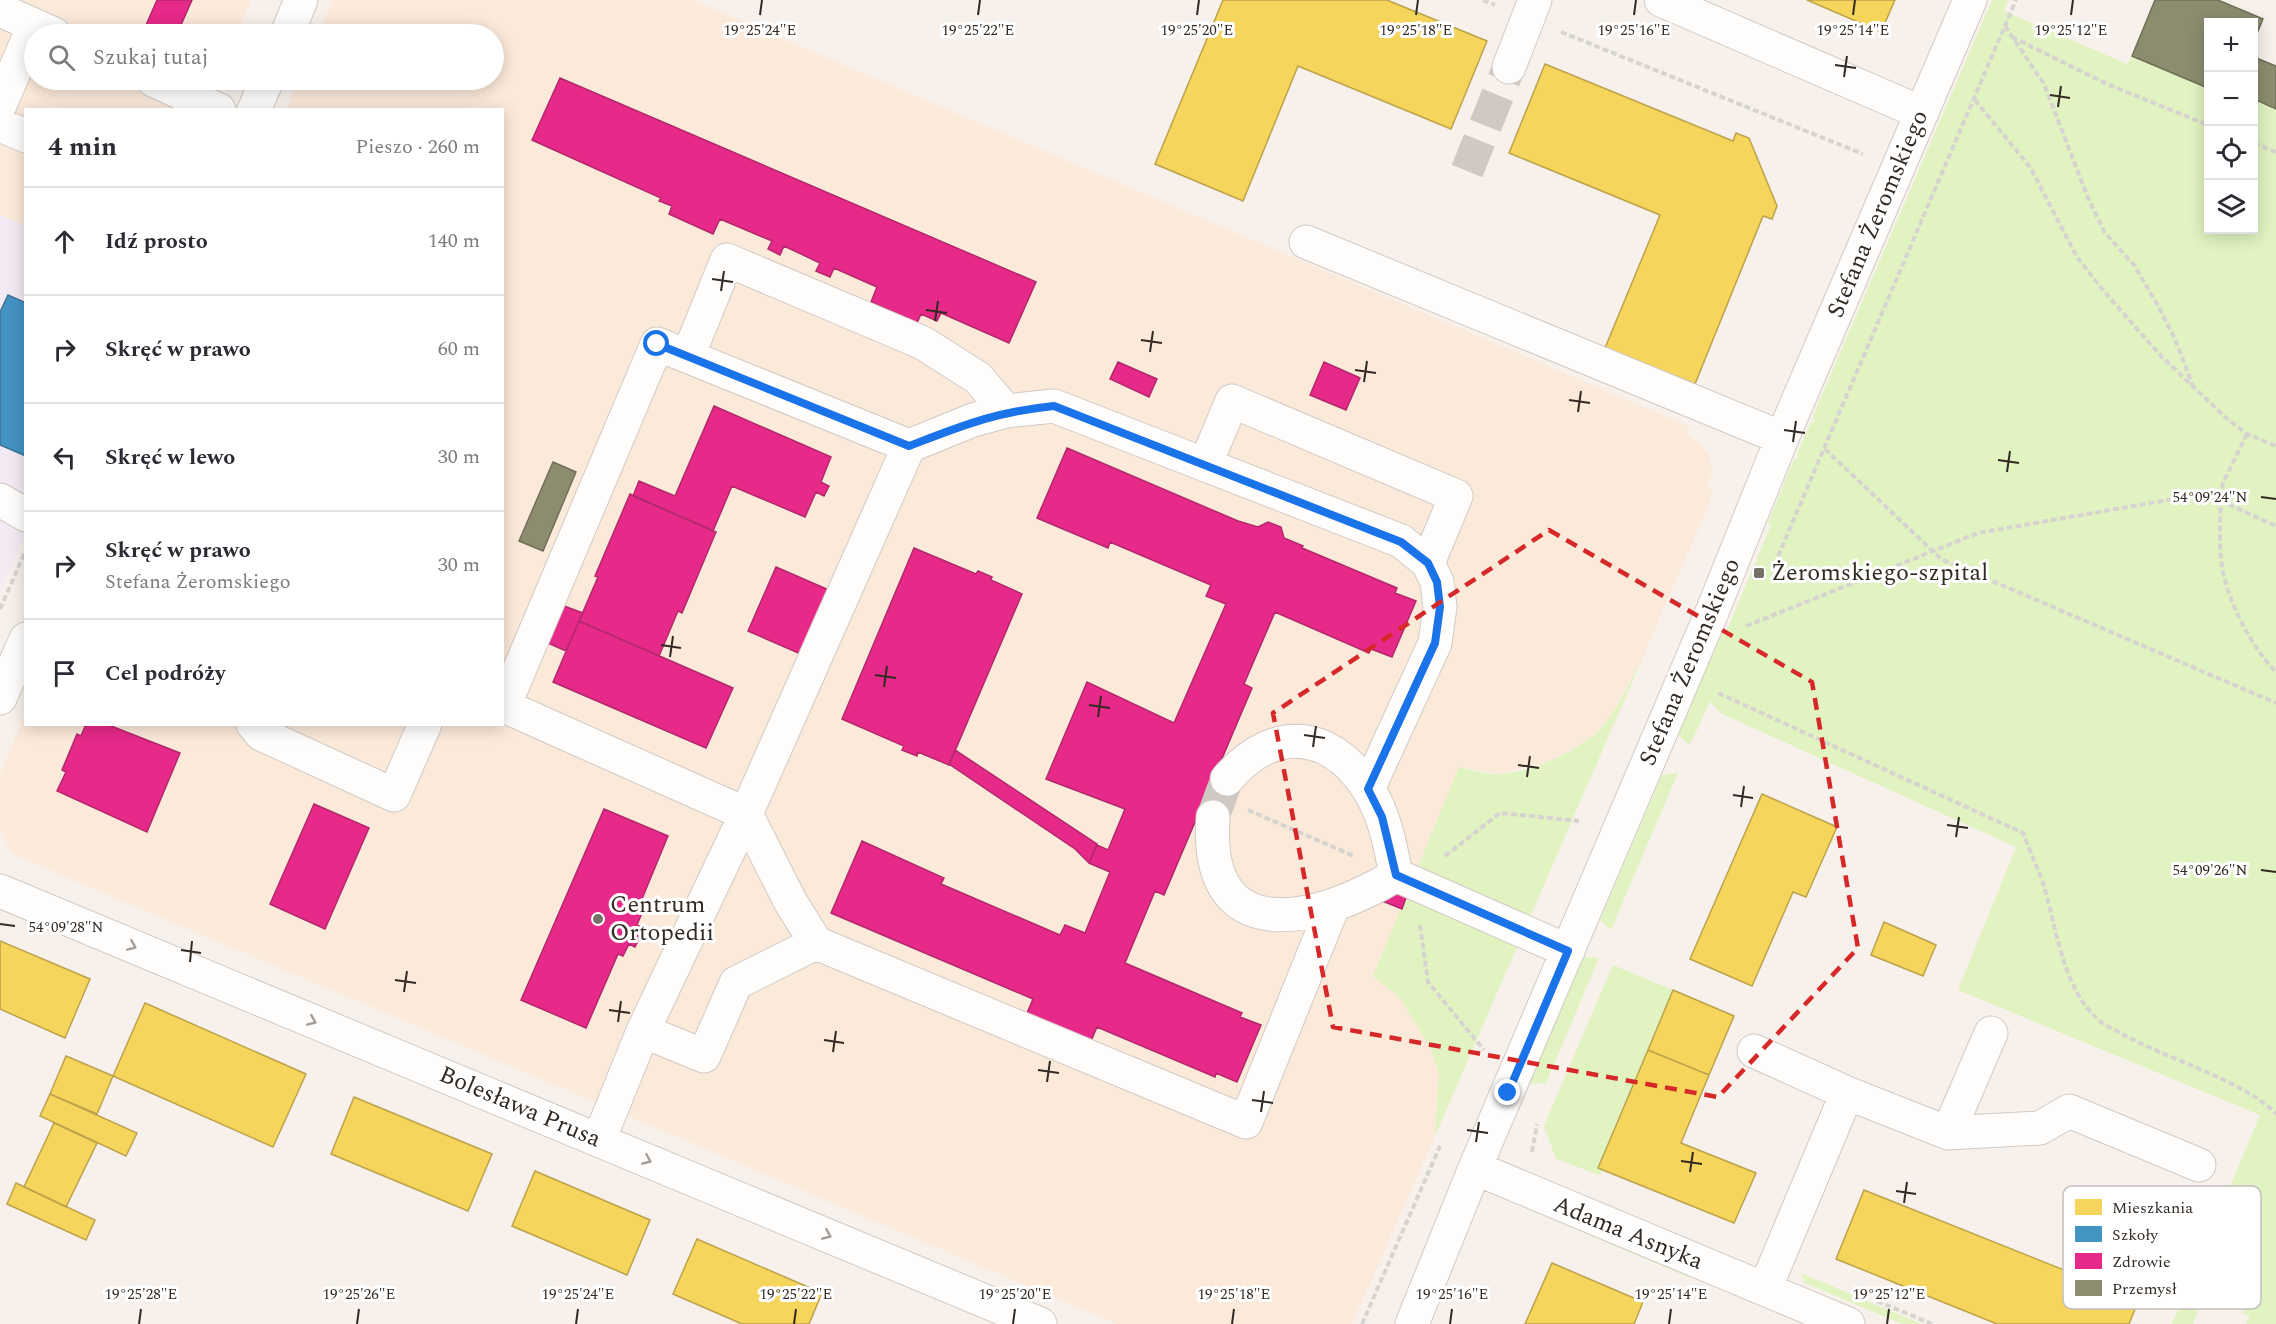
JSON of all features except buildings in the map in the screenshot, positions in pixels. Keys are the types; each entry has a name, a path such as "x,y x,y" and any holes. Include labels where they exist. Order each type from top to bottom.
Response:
{"street":[{"path":"291,24 302,0"},
{"path":"1661,0 1922,113"},
{"name":"Stefana Żeromskiego","path":"1412,1324 1475,1168 1712,612 1782,438 1970,0"},
{"path":"1509,67 1532,9"},
{"path":"0,105 24,17"},
{"path":"175,90 215,108"},
{"path":"255,108 263,90"},
{"path":"0,125 24,135"},
{"path":"1306,243 1782,438"},
{"path":"688,356 727,260 923,343 978,378 1006,411"},
{"path":"504,703 657,344 909,446"},
{"path":"1205,465 1232,401 1456,496 1428,563"},
{"path":"599,1140 644,1031 746,814 909,446 973,420 1006,411 1054,406 1401,542 1428,563 1437,582 1440,607 1435,643 1368,789"},
{"path":"0,500 24,514"},
{"path":"0,698 24,644"},
{"path":"504,705 746,814 790,902 816,943 1246,1122 1334,906"},
{"path":"254,726 261,735 394,795 424,726"},
{"path":"1227,779 1251,754 1269,746 1287,741 1305,742 1324,747 1341,756 1359,774 1382,817 1404,878 1568,951"},
{"path":"1213,817 1210,846 1214,866 1226,890 1245,906 1267,915 1297,914 1334,906 1404,878"},
{"name":"Bolesława Prusa","path":"0,891 1040,1324"},
{"path":"644,1031 704,1056 736,983 816,943"},
{"path":"1948,1133 1991,1033"},
{"path":"1754,1051 1847,1093 1948,1133 2040,1128 2069,1111 2199,1165"},
{"path":"1765,1289 1847,1093"},
{"name":"Adama Asnyka","path":"1475,1168 1848,1324"}],"path":[{"path":"1483,0 1532,9 1863,154"},
{"path":"1774,564 2016,0"},
{"path":"2005,25 2044,84 2092,207 2105,233 2134,265 2157,304 2175,339 2194,389"},
{"path":"2011,36 2107,84 2204,123"},
{"path":"1975,100 2030,167 2077,257 2160,355 2194,389 2247,434 2276,446"},
{"path":"2258,145 2276,152"},
{"path":"2247,434 2223,483 2222,568 2246,632 2276,672"},
{"path":"1825,449 1941,559 2276,703"},
{"path":"1752,616 1747,626 1978,533 2191,496 2207,495 2276,526"},
{"path":"0,609 24,555"},
{"path":"1717,693 2023,833 2042,881 2061,954 2081,999 2100,1021 2146,1047 2242,1089 2267,1104 2276,1114"},
{"path":"1404,878 1500,813 1579,821"},
{"path":"1262,816 1404,878"},
{"path":"1404,878 1428,982 1484,1050"}],"highlighted area":[{"path":"1549,530 1812,682 1858,948 1718,1097 1333,1027 1273,713"}],"shaded area":[{"path":"0,0 251,0 241,24 24,24 24,90 214,90 205,108 24,108 24,226 0,215"},
{"path":"333,0 692,0 1690,427 1686,435 1701,444 1710,458 1712,474 1707,488 1714,492 1643,657 1609,719 1587,741 1547,762 1500,774 1459,767 1373,976 1400,998 1430,1047 1439,1074 1435,1136 1352,1324 1117,1324 12,854 0,829 0,774 24,717 24,726 504,726 504,108 286,108 295,90 504,90 504,24 322,24"},
{"path":"0,215 24,225 24,537 0,593"}],"green space":[{"path":"1992,0 2008,0 2004,11 2127,64 2132,56 2204,86 2204,234 2258,234 2258,101 2276,109 2276,1324 2246,1324 2250,1316 2242,1313 2243,1309 2261,1309 2261,1186 2230,1186 2260,1115 1958,990 2016,847 1720,713 1710,701 1690,745 1678,735 1722,632 1725,635 1771,525 1768,523 1794,459 1799,459 1797,454 1811,422 1815,422 1813,416"},
{"path":"1643,657 1435,1136 1439,1074 1430,1047 1400,998 1373,976 1459,767 1490,774 1514,772 1544,763 1575,748 1589,739 1609,718"},
{"path":"1678,773 1611,930 1600,920 1662,775"},
{"path":"1584,957 1599,958 1546,1083 1529,1084"},
{"path":"1613,965 1673,990 1599,1167 1603,1170 1599,1175 1556,1159 1544,1126"},
{"path":"1525,1201 1687,1271 1688,1277 1530,1210"},
{"path":"1801,1273 1922,1324 1902,1324 1805,1283"},
{"path":"2178,1309 2199,1309 2193,1324 2172,1324"}],"tunnel":[{"path":"1467,171 1509,67"},
{"path":"1213,817 1227,779"}],"place":[{"name":"Żeromskiego-szpital","path":"1759,573"},
{"name":"Centrum Ortopedii","path":"598,919"}],"route":[{"path":"657,344 909,446 973,420 1006,411 1054,406 1401,542 1428,563 1437,582 1440,607 1435,643 1368,789 1382,817 1396,875 1532,933 1568,951 1508,1093"}]}
